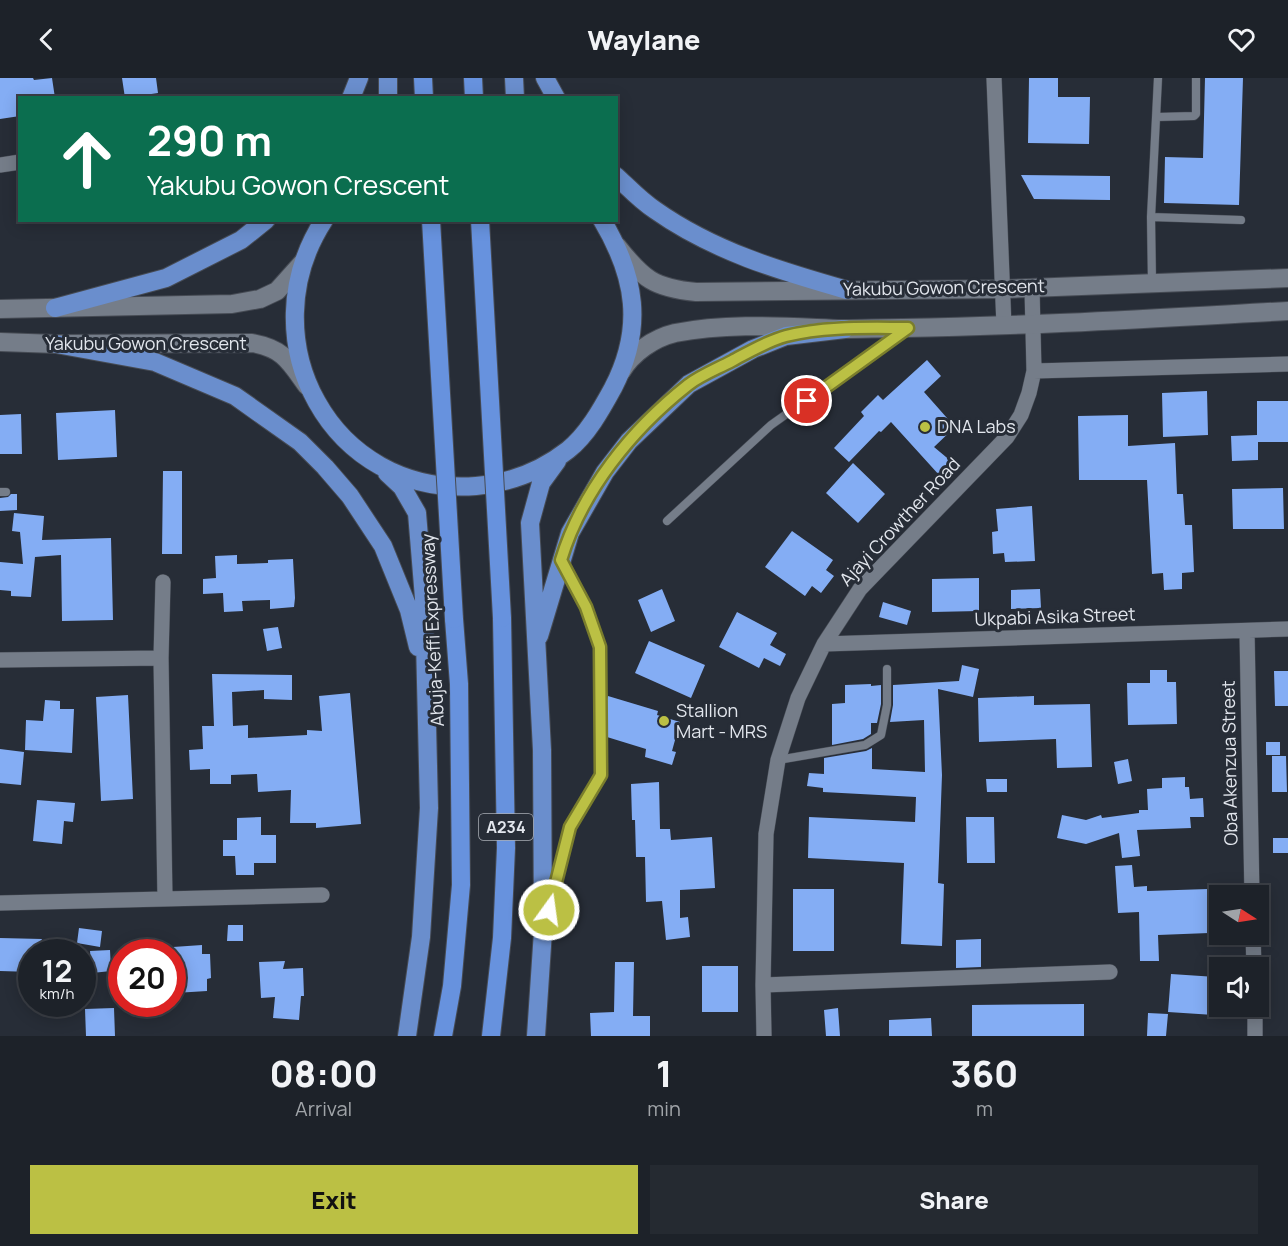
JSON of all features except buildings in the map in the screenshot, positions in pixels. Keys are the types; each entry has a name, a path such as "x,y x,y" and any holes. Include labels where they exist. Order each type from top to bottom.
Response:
{"highway":[{"path":"352,96 359,78"},
{"path":"388,78 388,96"},
{"path":"423,78 424,96"},
{"path":"473,78 474,96"},
{"path":"514,78 515,96"},
{"path":"545,78 555,96"},
{"path":"618,178 653,209 724,250 786,273 847,290"},
{"path":"55,308 166,278 241,240 264,222"},
{"path":"323,222 303,262 296,286 294,329 300,363 309,387 321,410 337,431 356,449 377,464 403,476 432,484 461,487 490,485 518,477 545,465 569,449"},
{"name":"Abuja-Keffi Expressway","path":"431,222 459,684 461,885 452,986 443,1036"},
{"name":"A234","path":"480,222 502,618 506,848 502,938 491,1036"},
{"path":"536,1036 543,931 542,750 530,523 541,483 552,466 599,414 619,376 629,350 632,305 629,282 617,245 603,222"},
{"path":"536,649 570,533 605,472 629,441 689,384 771,341 786,336 845,329"},
{"path":"56,344 155,362 235,396 300,442 350,496 383,546 409,610 427,686"},
{"name":"Abuja-Keffi Expressway","path":"377,464 402,487 417,513 424,598 429,808 421,937 407,1036"}],"main road":[{"name":"Yakubu Gowon Crescent","path":"617,245 643,276 658,285 696,292 1004,289 1288,278"},
{"name":"Yakubu Gowon Crescent","path":"0,309 232,304 260,299 277,291 303,262"},
{"name":"Yakubu Gowon Crescent","path":"619,376 625,365 642,348 655,340 702,328 745,326 845,329 1004,326 1288,311"},
{"name":"Yakubu Gowon Crescent","path":"0,342 252,343 279,351 309,387"}],"street":[{"path":"994,78 1004,326"},
{"path":"0,165 18,162"},
{"name":"Ajayi Crowther Road","path":"764,1036 766,834 778,760 798,698 824,644 860,589 1007,437 1021,415 1034,371 1032,288"},
{"path":"1034,371 1288,364"},
{"path":"163,582 161,658 165,898"},
{"name":"Ukpabi Asika Street","path":"824,644 1288,629"},
{"name":"Oba Akenzua Street","path":"1248,631 1252,885"},
{"path":"0,660 161,658"},
{"path":"0,903 322,895"},
{"path":"763,985 1110,972"},
{"path":"1255,1017 1255,1036"}],"lane":[{"path":"1152,283 1151,217 1158,78"},
{"path":"1157,117 1194,116 1196,114 1196,78"},
{"path":"1151,217 1242,220"},
{"path":"667,521 771,425 908,328"},
{"path":"543,931 570,827 601,775 600,647 586,607 561,560"},
{"path":"778,760 865,745 881,735 887,705 887,669"}],"place":[{"name":"DNA Labs","path":"925,427"},
{"name":"Stallion Mart - MRS","path":"664,721"}],"route":[{"path":"549,910 570,827 601,775 600,647 586,607 561,560 570,533 583,507 605,472 629,441 689,384 753,349 786,336 845,329 908,328 807,401"}]}
